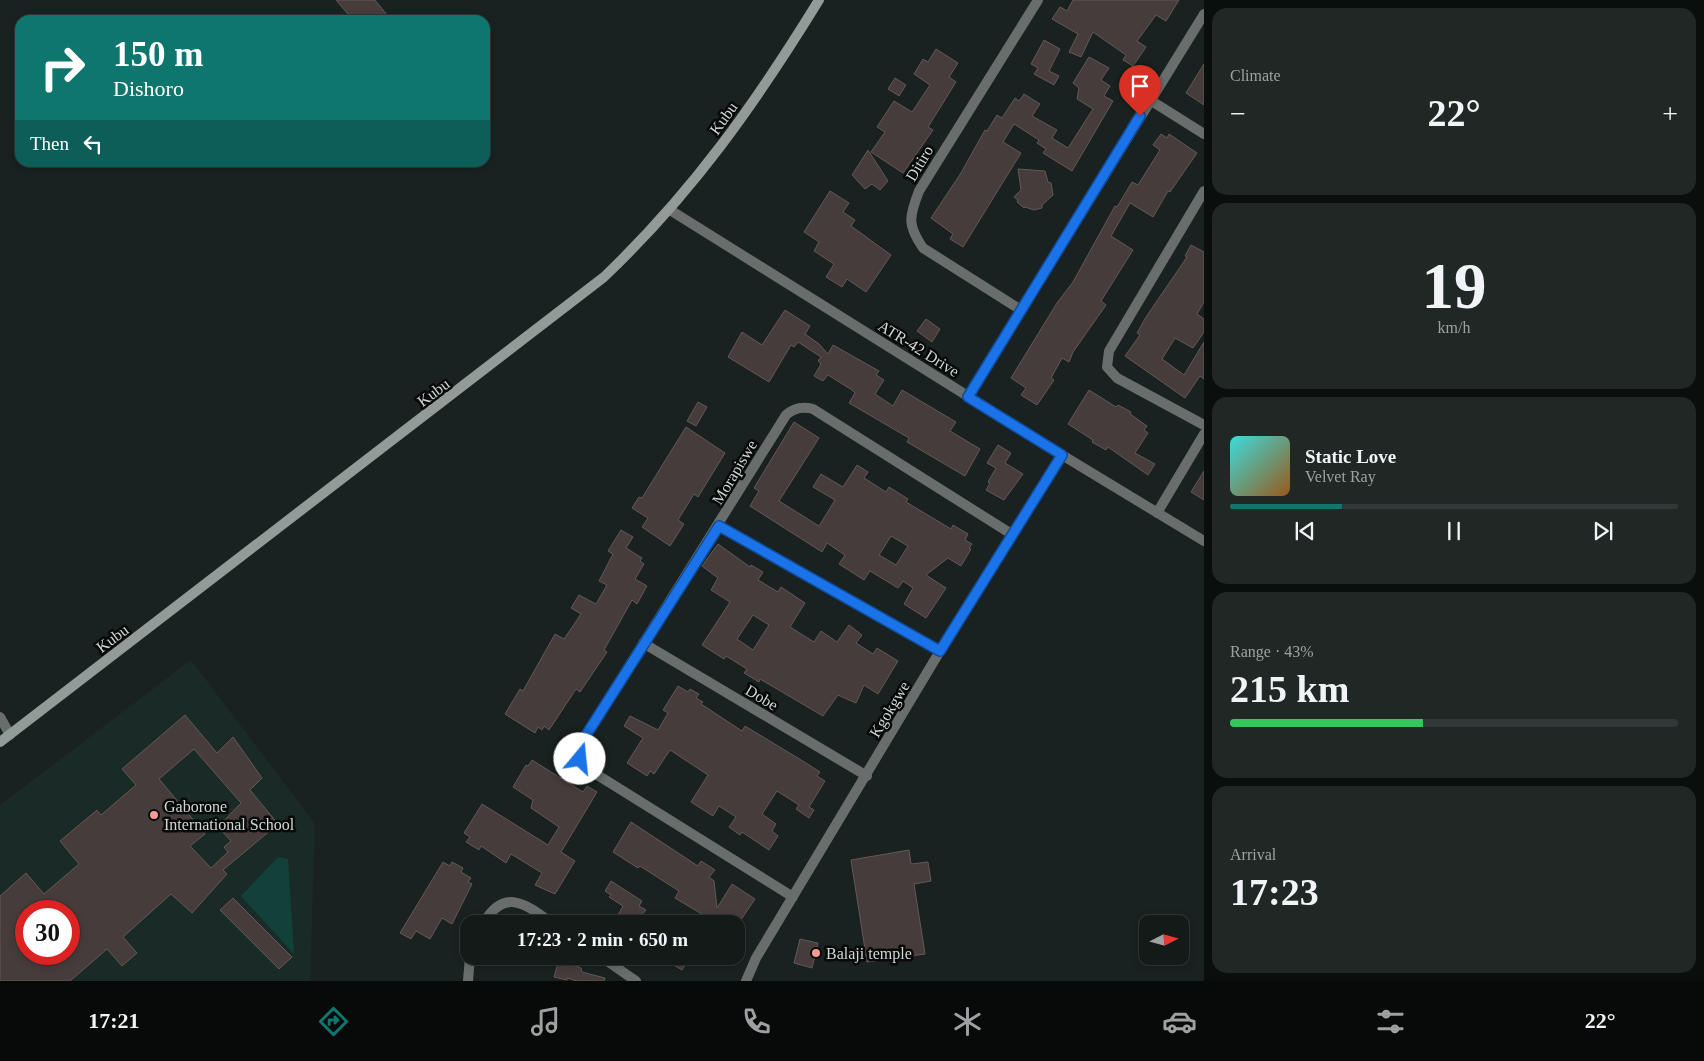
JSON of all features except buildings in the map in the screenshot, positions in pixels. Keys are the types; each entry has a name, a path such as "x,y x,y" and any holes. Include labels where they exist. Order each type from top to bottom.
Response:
{"main road":[{"name":"Kubu","path":"0,742 581,296 623,259 670,210 706,168 744,116 819,0"}],"street":[{"name":"Ditiro","path":"1021,310 923,248 913,234 910,221 919,191 1038,0"},
{"path":"968,397 1204,14"},
{"path":"1150,100 1204,134"},
{"path":"1204,191 1109,352 1107,367 1117,378 1204,425"},
{"name":"ATR-42 Drive","path":"670,210 968,397 1204,541"},
{"name":"Morapiswe","path":"793,897 591,772 580,759 583,740 719,526 786,415 793,409 807,408 1013,535"},
{"path":"1157,513 1204,434"},
{"name":"Kgokgwe","path":"746,981 756,958 867,776 940,651 1062,455"},
{"path":"719,526 940,651"},
{"name":"Dobe","path":"643,644 867,776"},
{"path":"0,717 10,735"},
{"path":"489,915 491,911 505,902 519,902 539,915"},
{"path":"468,981 469,965"},
{"path":"613,965 636,981"}],"shaded area":[{"name":"Gaborone International School","path":"191,660 315,824 310,981 0,981 0,805"}],"green space":[{"path":"278,857 288,859 294,954 241,896"}],"place":[{"name":"Gaborone International School","path":"154,815"},
{"name":"Balaji temple","path":"816,953"}],"route":[{"path":"580,759 580,749 583,740 719,526 940,651 1062,455 968,397 1140,116"}]}
